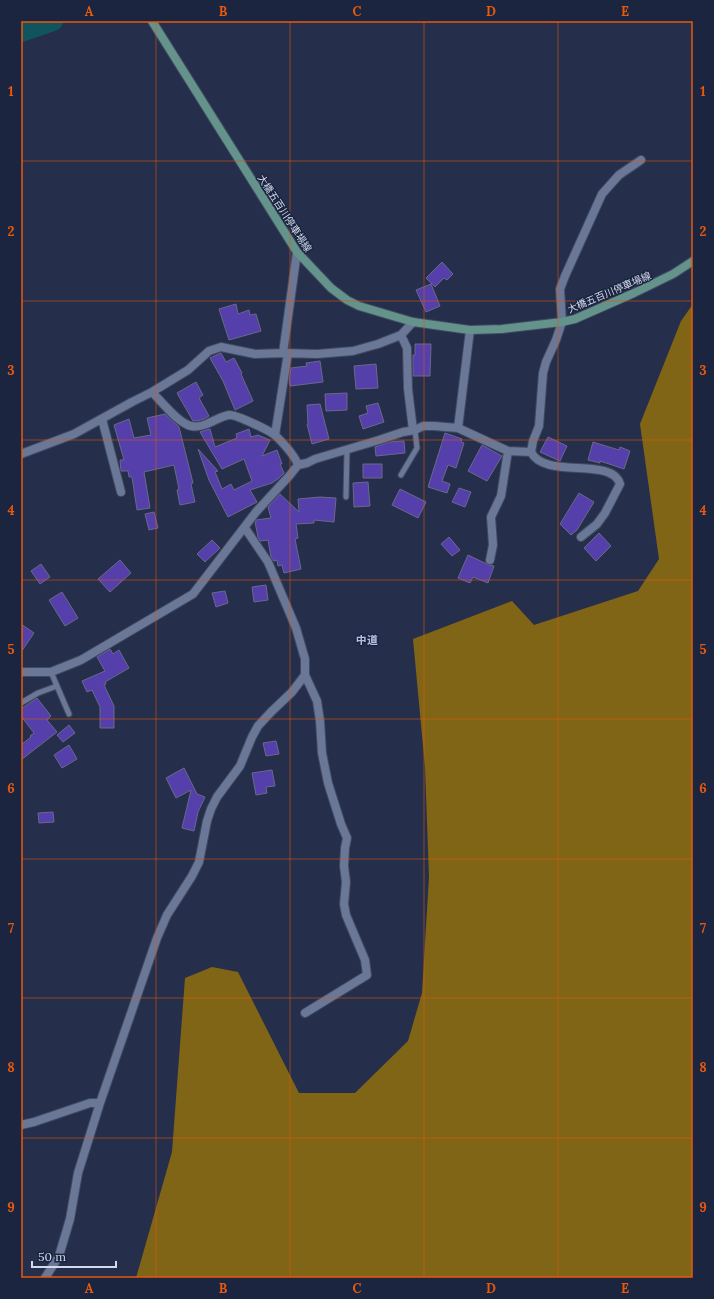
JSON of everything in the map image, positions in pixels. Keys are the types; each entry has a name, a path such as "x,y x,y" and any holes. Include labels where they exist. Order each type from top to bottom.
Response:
{"main road":[{"name":"大橋五百川停車場線","path":"152,21 297,252 331,288 359,306 413,322 470,330 502,329 562,322 581,316 641,290 673,274 693,261"}],"street":[{"path":"581,537 597,524 605,513 620,484 613,475 603,471 588,468 561,467 543,463 533,457 531,452 533,441 539,426 543,373 562,322 560,289 564,276 592,220 598,203 608,187 619,175 641,160"},
{"path":"275,435 297,252"},
{"path":"21,454 74,434 152,392 188,370 209,351 221,347 255,354 317,354 353,351 378,344 401,335 413,322"},
{"path":"458,428 470,330"},
{"path":"401,335 407,348 408,389 414,430"},
{"path":"152,392 181,421 191,426 201,426 230,415 242,418 275,435 292,454 298,464"},
{"path":"102,419 121,492"},
{"path":"21,672 51,672 81,660 193,594 256,512 290,476 298,464 307,463 423,426 458,428 508,451 531,452"},
{"path":"490,560 493,545 491,517 501,496 508,451"},
{"path":"245,528 268,562 296,628 305,659 305,675 317,701 322,753 328,783 347,838 344,866 346,882 344,904 346,915 365,960 367,969 367,975 305,1013"},
{"path":"45,1278 59,1256 70,1219 78,1173 100,1102 157,938 167,915 192,876 199,862 207,820 211,809 217,797 240,766 258,726 292,692 305,675"},
{"path":"21,1125 90,1103 100,1102"}],"lane":[{"path":"401,475 417,448 414,430"},
{"path":"346,497 347,450"},
{"path":"51,672 69,714"},
{"path":"21,702 38,693 57,686"}],"shaded area":[{"path":"693,304 693,1278 136,1278 172,1152 185,978 212,967 238,972 299,1093 355,1093 408,1041 422,993 429,877 425,767 413,639 512,601 534,625 638,591 659,559 640,424 681,321"}],"building":[{"path":"442,262 453,274 447,280 444,278 435,287 426,278"},
{"path":"431,284 440,306 426,312 416,290"},
{"path":"236,304 238,314 249,310 250,315 256,314 261,331 229,340 219,309"},
{"path":"415,344 431,344 430,376 413,376 413,355 415,355"},
{"path":"221,353 226,362 234,358 242,373 241,374 253,401 235,410 223,381 210,358"},
{"path":"320,361 323,382 290,386 289,380 291,368 307,366 306,363"},
{"path":"376,364 378,388 356,389 354,366"},
{"path":"196,382 203,395 199,398 209,416 204,419 193,421 177,393"},
{"path":"347,393 347,410 326,411 325,394"},
{"path":"378,403 384,422 363,429 359,416 368,413 366,406"},
{"path":"320,404 329,439 312,444 307,424 307,405"},
{"path":"165,414 179,427 193,483 191,484 195,502 180,505 177,490 179,489 174,465 144,472 150,508 137,510 132,477 129,477 128,471 121,471 120,460 124,460 114,425 129,419 134,438 151,435 147,418"},
{"path":"210,429 215,447 237,438 236,434 249,429 251,437 258,435 270,440 262,456 277,450 282,464 280,464 284,473 272,483 250,490 257,502 228,517 209,480 198,449 218,471 215,472 222,489 231,484 234,490 252,481 244,459 222,469 200,432"},
{"path":"445,433 462,439 461,442 464,443 456,468 448,465 442,481 450,484 447,493 428,487"},
{"path":"548,437 567,446 560,461 540,452"},
{"path":"404,441 405,453 376,456 375,447 389,442"},
{"path":"593,442 619,450 620,447 630,451 624,469 600,461 600,463 588,460"},
{"path":"482,445 502,456 487,481 468,471"},
{"path":"363,464 382,464 382,478 363,478"},
{"path":"368,482 370,506 354,507 353,483"},
{"path":"459,488 471,492 465,507 452,502"},
{"path":"400,489 426,502 418,518 392,505"},
{"path":"579,493 594,502 577,530 571,535 560,524"},
{"path":"280,494 299,512 298,499 320,497 336,498 334,522 314,520 314,523 296,524 298,538 295,539 301,569 284,573 282,565 278,566 277,560 274,561 271,557 268,540 260,541 255,522 256,520 271,518 268,507"},
{"path":"154,512 158,528 149,530 145,514"},
{"path":"599,533 611,546 596,561 584,548"},
{"path":"449,537 460,550 452,556 441,544"},
{"path":"212,540 220,548 205,562 197,554"},
{"path":"468,555 494,566 488,583 473,577 470,583 458,578"},
{"path":"120,560 131,573 110,592 98,579"},
{"path":"41,564 50,577 40,584 31,571"},
{"path":"266,585 268,600 254,602 252,587"},
{"path":"225,591 228,603 216,607 212,593"},
{"path":"62,592 78,618 65,626 49,600"},
{"path":"21,624 34,633 21,652"},
{"path":"110,649 113,654 119,650 129,668 105,682 106,684 104,685 114,706 114,728 100,728 100,707 92,690 87,692 82,681 105,671 97,657"},
{"path":"37,698 51,716 47,720 57,732 21,760 21,745 34,733 21,716 21,709"},
{"path":"69,725 75,733 63,742 57,735"},
{"path":"276,741 279,754 266,756 263,743"},
{"path":"69,745 77,759 62,768 54,755"},
{"path":"184,768 197,794 205,797 198,812 194,831 182,828 191,790 176,798 166,778"},
{"path":"272,770 275,786 266,787 267,793 256,795 252,773"},
{"path":"53,812 54,822 39,823 38,813"}],"waterway":[{"path":"21,32 53,21"}],"district":[{"name":"中道","path":"367,640"}]}
